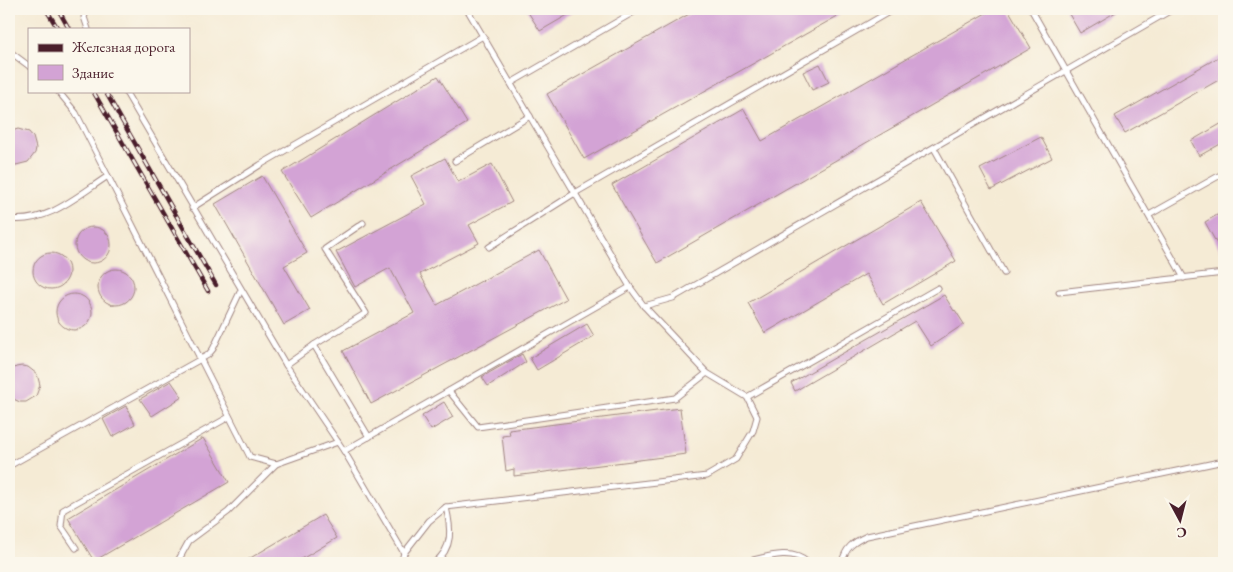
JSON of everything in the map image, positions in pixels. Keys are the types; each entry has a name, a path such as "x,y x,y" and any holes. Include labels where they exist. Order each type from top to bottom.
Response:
{"lane":[{"path":"88,9 84,17 88,28"},
{"path":"401,563 404,553 430,520 446,507 707,476 736,459 754,431 757,417 747,397 707,373 644,306 630,287 468,9"},
{"path":"511,83 638,9"},
{"path":"489,247 575,193 894,9"},
{"path":"1031,9 1184,278"},
{"path":"644,306 673,298 1173,9"},
{"path":"192,208 260,165 484,36"},
{"path":"9,51 28,65"},
{"path":"59,92 76,113 250,457 276,464"},
{"path":"125,92 286,365 344,451 404,553"},
{"path":"455,161 530,116"},
{"path":"934,148 1004,273"},
{"path":"1149,216 1224,173"},
{"path":"9,219 29,220 50,213 108,176"},
{"path":"286,365 314,345 366,313 325,249 363,223"},
{"path":"1060,292 1224,273"},
{"path":"344,451 630,287"},
{"path":"747,397 938,288"},
{"path":"9,466 208,355 213,349 241,290"},
{"path":"314,345 369,437"},
{"path":"449,391 478,427 675,398 707,373"},
{"path":"76,548 61,526 63,510 230,417"},
{"path":"177,562 189,541 228,512 276,464 338,442"},
{"path":"842,563 844,553 853,542 867,536 1224,460"},
{"path":"434,563 446,548 450,528 446,507"},
{"path":"741,563 786,554 799,557 808,563"}],"building":[{"path":"526,9 578,9 540,31"},
{"path":"698,9 850,9 584,159 547,94"},
{"path":"993,9 1008,9 1031,48 657,263 612,185 744,109 762,141"},
{"path":"1066,9 1121,9 1080,33"},
{"path":"1224,54 1224,77 1125,133 1115,116"},
{"path":"820,64 829,82 812,90 803,72"},
{"path":"438,76 467,123 311,218 282,172"},
{"path":"1224,122 1224,142 1199,156 1191,141"},
{"path":"18,129 29,132 33,137 36,148 35,153 28,162 16,165 9,163 9,132"},
{"path":"1041,137 1052,158 991,190 980,169"},
{"path":"445,158 458,182 492,164 512,202 469,225 479,243 420,274 437,305 539,250 566,299 371,404 343,351 414,313 390,268 355,287 336,252 426,204 411,176"},
{"path":"262,176 307,253 284,266 310,310 284,325 215,204"},
{"path":"921,202 956,261 883,304 866,274 765,333 748,303"},
{"path":"1224,211 1224,257 1205,222"},
{"path":"93,227 106,232 111,245 106,258 93,263 80,258 75,245 80,232"},
{"path":"51,253 64,258 69,271 64,284 51,289 38,284 33,271 38,258"},
{"path":"116,269 129,274 134,287 129,300 116,305 103,300 98,287 103,274"},
{"path":"74,294 87,299 92,312 87,325 74,330 61,325 56,312 61,299"},
{"path":"944,295 964,324 931,346 915,321 795,391 791,383"},
{"path":"587,324 594,336 537,370 530,358"},
{"path":"522,354 526,362 488,386 482,377"},
{"path":"16,367 28,367 37,374 40,385 36,396 26,402 20,402 9,397 9,373"},
{"path":"171,381 182,397 152,416 140,399"},
{"path":"444,402 453,417 431,430 422,416"},
{"path":"126,406 135,424 112,437 103,419"},
{"path":"680,408 686,454 514,476 514,469 506,471 502,436 510,435 509,430"},
{"path":"203,438 229,482 94,561 68,518"},
{"path":"323,515 337,538 295,563 242,563"}],"railway":[{"path":"46,9 57,28"},
{"path":"58,9 68,28"},
{"path":"94,92 208,291"},
{"path":"106,92 216,285"}]}
